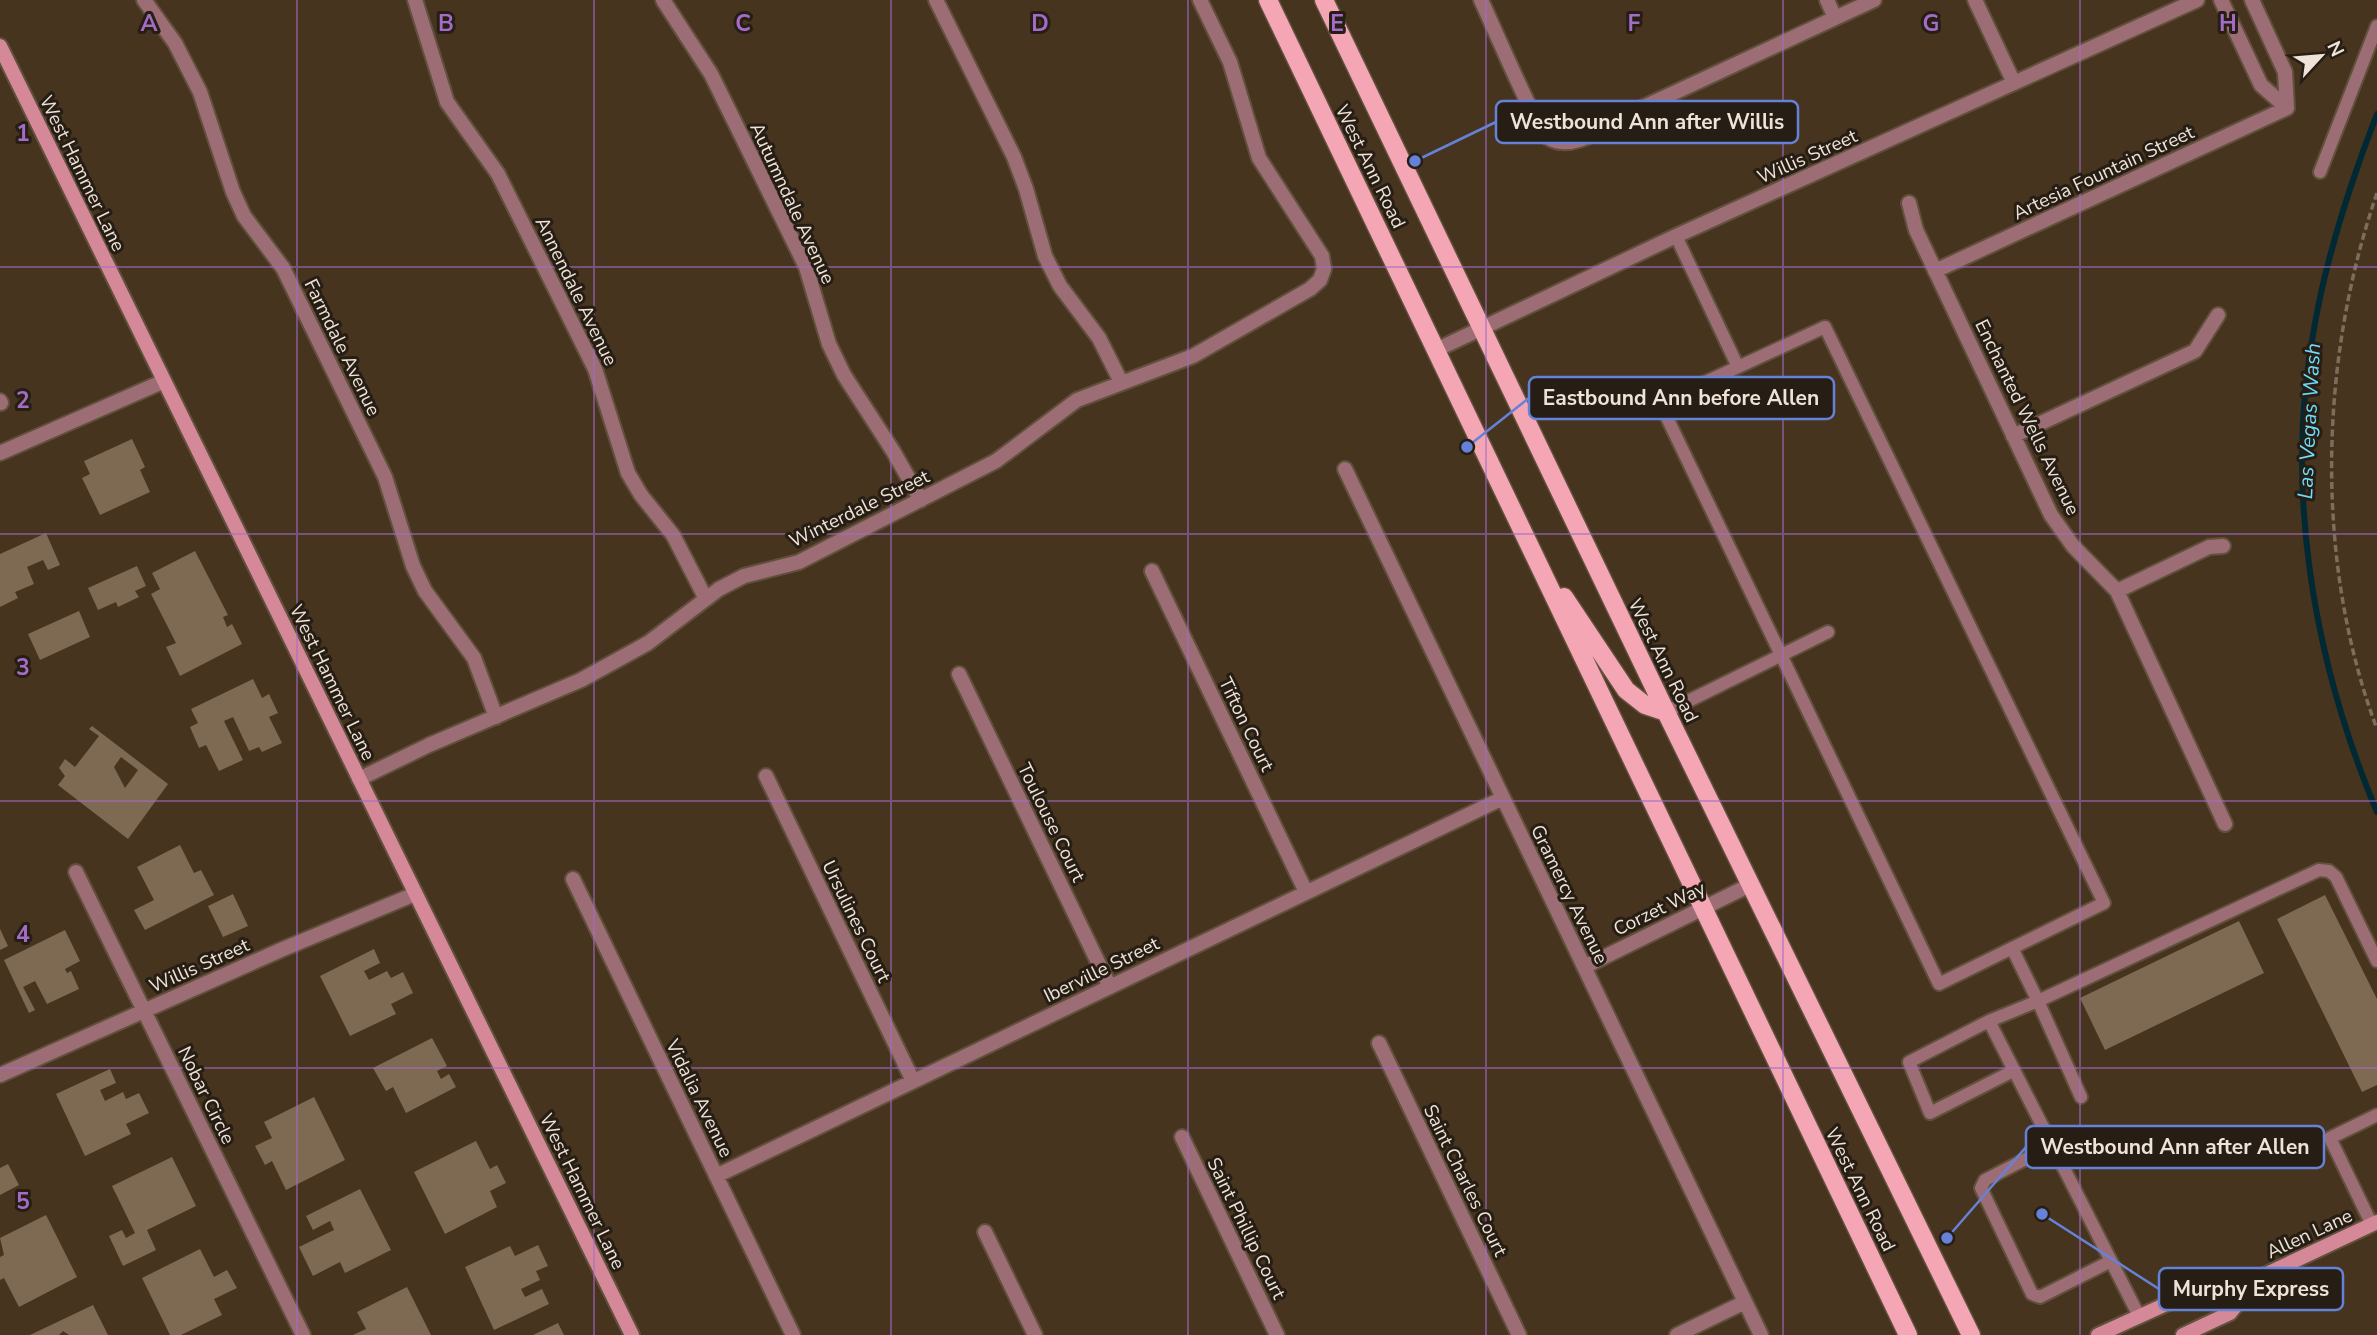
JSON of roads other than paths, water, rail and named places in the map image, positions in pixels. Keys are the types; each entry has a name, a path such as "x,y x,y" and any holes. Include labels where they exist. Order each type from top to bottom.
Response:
{"main road":[{"name":"West Ann Road","path":"1268,0 1908,1335"},
{"name":"West Ann Road","path":"1324,0 1666,712 1971,1335"},
{"path":"1528,542 1626,690 1645,705 1666,712"}],"street":[{"name":"Farmdale Avenue","path":"144,0 175,43 200,92 233,192 244,216 284,268 385,477 413,566 425,591 474,658 496,717"},
{"name":"Annendale Avenue","path":"415,0 447,102 498,174 595,369 628,473 641,495 673,535 705,598"},
{"name":"Autumndale Avenue","path":"663,0 711,74 806,267 829,344 844,376 894,451 921,500"},
{"path":"936,0 1014,157 1050,266 1060,286 1099,338 1121,382"},
{"name":"Winterdale Street","path":"359,779 582,680 623,658 705,598 744,576 799,562 921,500 996,461 1077,400 1193,356 1294,300 1320,280 1324,269 1315,240 1259,158 1230,62 1200,0"},
{"path":"1481,0 1525,93 1535,124 1547,137 1571,142 1586,138 1622,117 1874,0"},
{"path":"1827,0 1835,18"},
{"path":"1975,0 2014,83"},
{"name":"Willis Street","path":"1436,350 1676,236 2197,0"},
{"path":"2221,0 2262,85 2287,108"},
{"path":"2252,0 2285,72 2287,108"},
{"name":"West Hammer Lane","path":"0,46 162,382 632,1335"},
{"name":"Artesia Fountain Street","path":"1935,271 2287,108"},
{"name":"Enchanted Wells Avenue","path":"1909,203 1916,230 2051,515 2073,546 2117,591 2225,824"},
{"path":"2013,436 2195,351 2218,315"},
{"path":"0,453 162,382"},
{"name":"Gramercy Avenue","path":"1345,469 1761,1335"},
{"path":"2117,591 2209,547 2223,546"},
{"name":"Tifton Court","path":"1152,572 1306,892"},
{"name":"Toulouse Court","path":"959,674 1110,987"},
{"name":"Ursulines Court","path":"766,776 913,1081"},
{"name":"Iberville Street","path":"716,1176 1503,798"},
{"name":"Nobar Circle","path":"76,872 303,1335"},
{"name":"Vidalia Avenue","path":"573,878 793,1335"},
{"name":"Corzet Way","path":"1584,967 1750,885"},
{"name":"Willis Street","path":"0,1075 415,894"},
{"name":"Saint Charles Court","path":"1379,1043 1519,1335"},
{"name":"Saint Phillip Court","path":"1182,1137 1277,1335"},
{"name":"Allen Lane","path":"2098,1335 2217,1281 2258,1278 2374,1224"},
{"path":"985,1232 1035,1335"},
{"name":"Allen Lane","path":"2183,1335 2230,1313 2258,1278"},
{"path":"1677,1335 1745,1302"}],"lane":[{"path":"2319,172 2377,26"},
{"path":"1676,236 1738,367"},
{"path":"1825,327 2104,903 1939,984 1781,655 1660,403 1825,327"},
{"path":"1666,712 1828,632"},
{"path":"2012,1071 1930,1113 1909,1062 1989,1021 2038,1001 2319,870 2329,871 2336,877 2377,961"},
{"path":"2012,948 2081,1097"},
{"path":"1989,1021 2139,1317"},
{"path":"2374,1224 2330,1138 2377,1115"},
{"path":"2053,1145 1985,1180 1981,1188 2032,1294 2040,1297 2111,1261"}],"waterway":[{"name":"Las Vegas Wash","path":"2377,114 2341,217 2320,296 2306,385 2302,447 2310,572 2321,633 2336,694 2377,812"}],"place":[{"name":"Westbound Ann after Willis","path":"1415,161"},
{"name":"Eastbound Ann before Allen","path":"1467,447"},
{"name":"Murphy Express","path":"2042,1214"},
{"name":"Westbound Ann after Allen","path":"1947,1238"}]}
